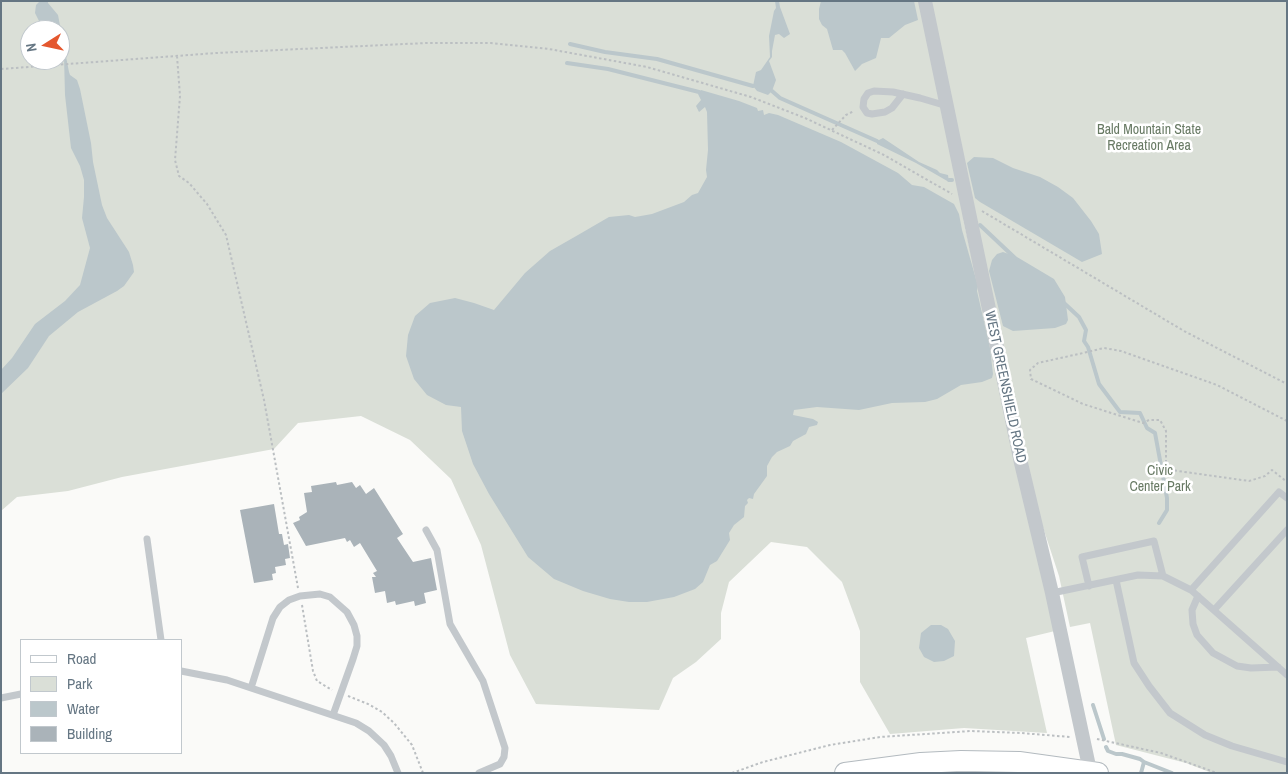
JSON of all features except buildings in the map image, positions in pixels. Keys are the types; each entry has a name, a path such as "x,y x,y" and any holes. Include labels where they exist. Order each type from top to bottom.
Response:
{"street":[{"name":"WEST GREENSHIELD ROAD","path":"926,1 946,106 1022,463 1093,772"},
{"path":"845,773 920,763 961,761 1019,762 1093,772"}],"lane":[{"path":"903,94 892,108 885,112 867,113 863,107 864,99 874,91 903,94 946,106"},
{"path":"1191,590 1280,492 1287,498"},
{"path":"426,530 437,550 450,624 483,681 505,748 504,758 500,764 479,773"},
{"path":"1214,610 1287,530"},
{"path":"147,539 161,639"},
{"path":"1089,586 1082,556 1154,541 1163,576"},
{"path":"1052,593 1138,575 1163,576 1191,590 1287,675"},
{"path":"1116,580 1134,663 1170,713 1205,735 1232,746 1287,762"},
{"path":"252,688 273,618 280,607 289,600 300,596 320,594 330,597 347,612 357,636 357,646 333,714"},
{"path":"1198,596 1192,610 1193,624 1197,635 1213,653 1237,666 1251,668 1278,666"},
{"path":"182,671 216,677 356,723 375,735 387,750 398,773"},
{"path":"1,698 20,694"}],"path":[{"path":"1,69 328,46 426,43 491,43 549,49 647,67 751,97 884,156 966,202 1184,331 1287,384"},
{"path":"177,56 180,96 175,160 179,176 189,183 207,204 226,235 264,400 298,588"},
{"path":"831,131 846,115 863,107"},
{"path":"1287,421 1217,384 1104,348 1038,363 1030,370 1031,378 1083,404 1143,423 1149,420 1160,420 1166,430 1166,462 1170,470 1249,481 1265,476 1272,470 1287,482"},
{"path":"301,604 312,671 318,681 333,691"},
{"path":"350,697 382,712 400,730 412,745 423,773"}],"green space":[{"path":"1,1 1287,1 1287,773 1212,773 1186,763 1116,745 1090,623 1070,627 1059,576 1036,506 963,218 1055,631 1026,638 1047,733 964,728 890,734 860,682 860,631 842,582 807,547 771,542 729,582 721,613 721,639 696,662 673,678 659,710 536,704 510,655 481,545 451,479 410,440 361,416 298,423 274,449 122,477 68,491 17,497 1,511"}],"water":[{"path":"40,1 48,1 58,15 59,20 38,20 35,13 36,5"},
{"path":"775,1 779,1 790,34 784,38 779,34 775,35 772,57 769,61 776,80 772,91 768,95 757,91 753,86 756,72 761,70 770,57 769,36 776,8"},
{"path":"821,1 914,1 918,20 905,25 889,38 881,38 876,58 862,64 855,71 842,50 833,50 827,29 819,19"},
{"path":"64,70 69,70 70,75 77,80 80,89 102,205 107,218 129,252 134,272 124,286 78,312 49,336 28,368 1,394 1,370 12,358 35,324 65,301 80,285 90,248 82,218 84,180 80,166 71,148"},
{"path":"701,90 739,101 757,108 758,111 763,110 764,115 769,113 778,115 841,142 898,173 912,185 924,187 954,204 959,214 978,286 977,291 990,348 993,374 992,378 982,382 961,385 937,399 925,402 892,403 859,410 817,407 794,410 793,415 813,419 818,422 817,425 809,427 806,434 772,457 767,466 767,476 754,494 753,499 749,498 747,500 748,503 745,506 744,517 734,525 729,533 730,540 717,561 710,565 703,582 695,589 674,597 647,602 610,599 583,591 554,579 528,557 473,464 462,431 461,407 446,405 427,395 414,379 406,356 408,335 415,316 430,303 455,298 494,310 525,273 550,251 609,217 629,215 635,217 652,214 684,202 692,195 698,193 707,177 708,150 707,112 705,107 699,112 696,106 701,100 698,94"},
{"path":"883,138 919,162 948,175 949,182 877,144 877,141"},
{"path":"974,157 993,158 1013,168 1040,177 1073,198 1099,234 1102,254 1082,262 980,202 975,198 967,163"},
{"path":"1003,252 1017,257 1054,279 1065,297 1068,320 1066,324 1055,328 1013,331 1003,326 989,271 992,260 997,254"},
{"path":"931,625 941,625 948,629 955,641 954,656 944,661 934,662 924,657 919,648 921,633"}],"waterway":[{"path":"570,44 605,52 657,59 753,86"},
{"path":"567,63 608,69 699,92"},
{"path":"772,91 780,98 877,141"},
{"path":"980,225 1015,258"},
{"path":"1064,303 1079,317 1086,330 1084,341 1088,347 1099,384 1120,412 1140,413 1147,428 1155,433 1167,498 1167,510 1159,523"},
{"path":"1093,705 1104,739"},
{"path":"1106,747 1108,751 1140,759 1172,773"},
{"path":"1141,773 1144,762"}],"park label":[{"name":"Bald Mountain State Recreation Area","path":"1149,138"},
{"name":"Civic Center Park","path":"1160,480"}]}
